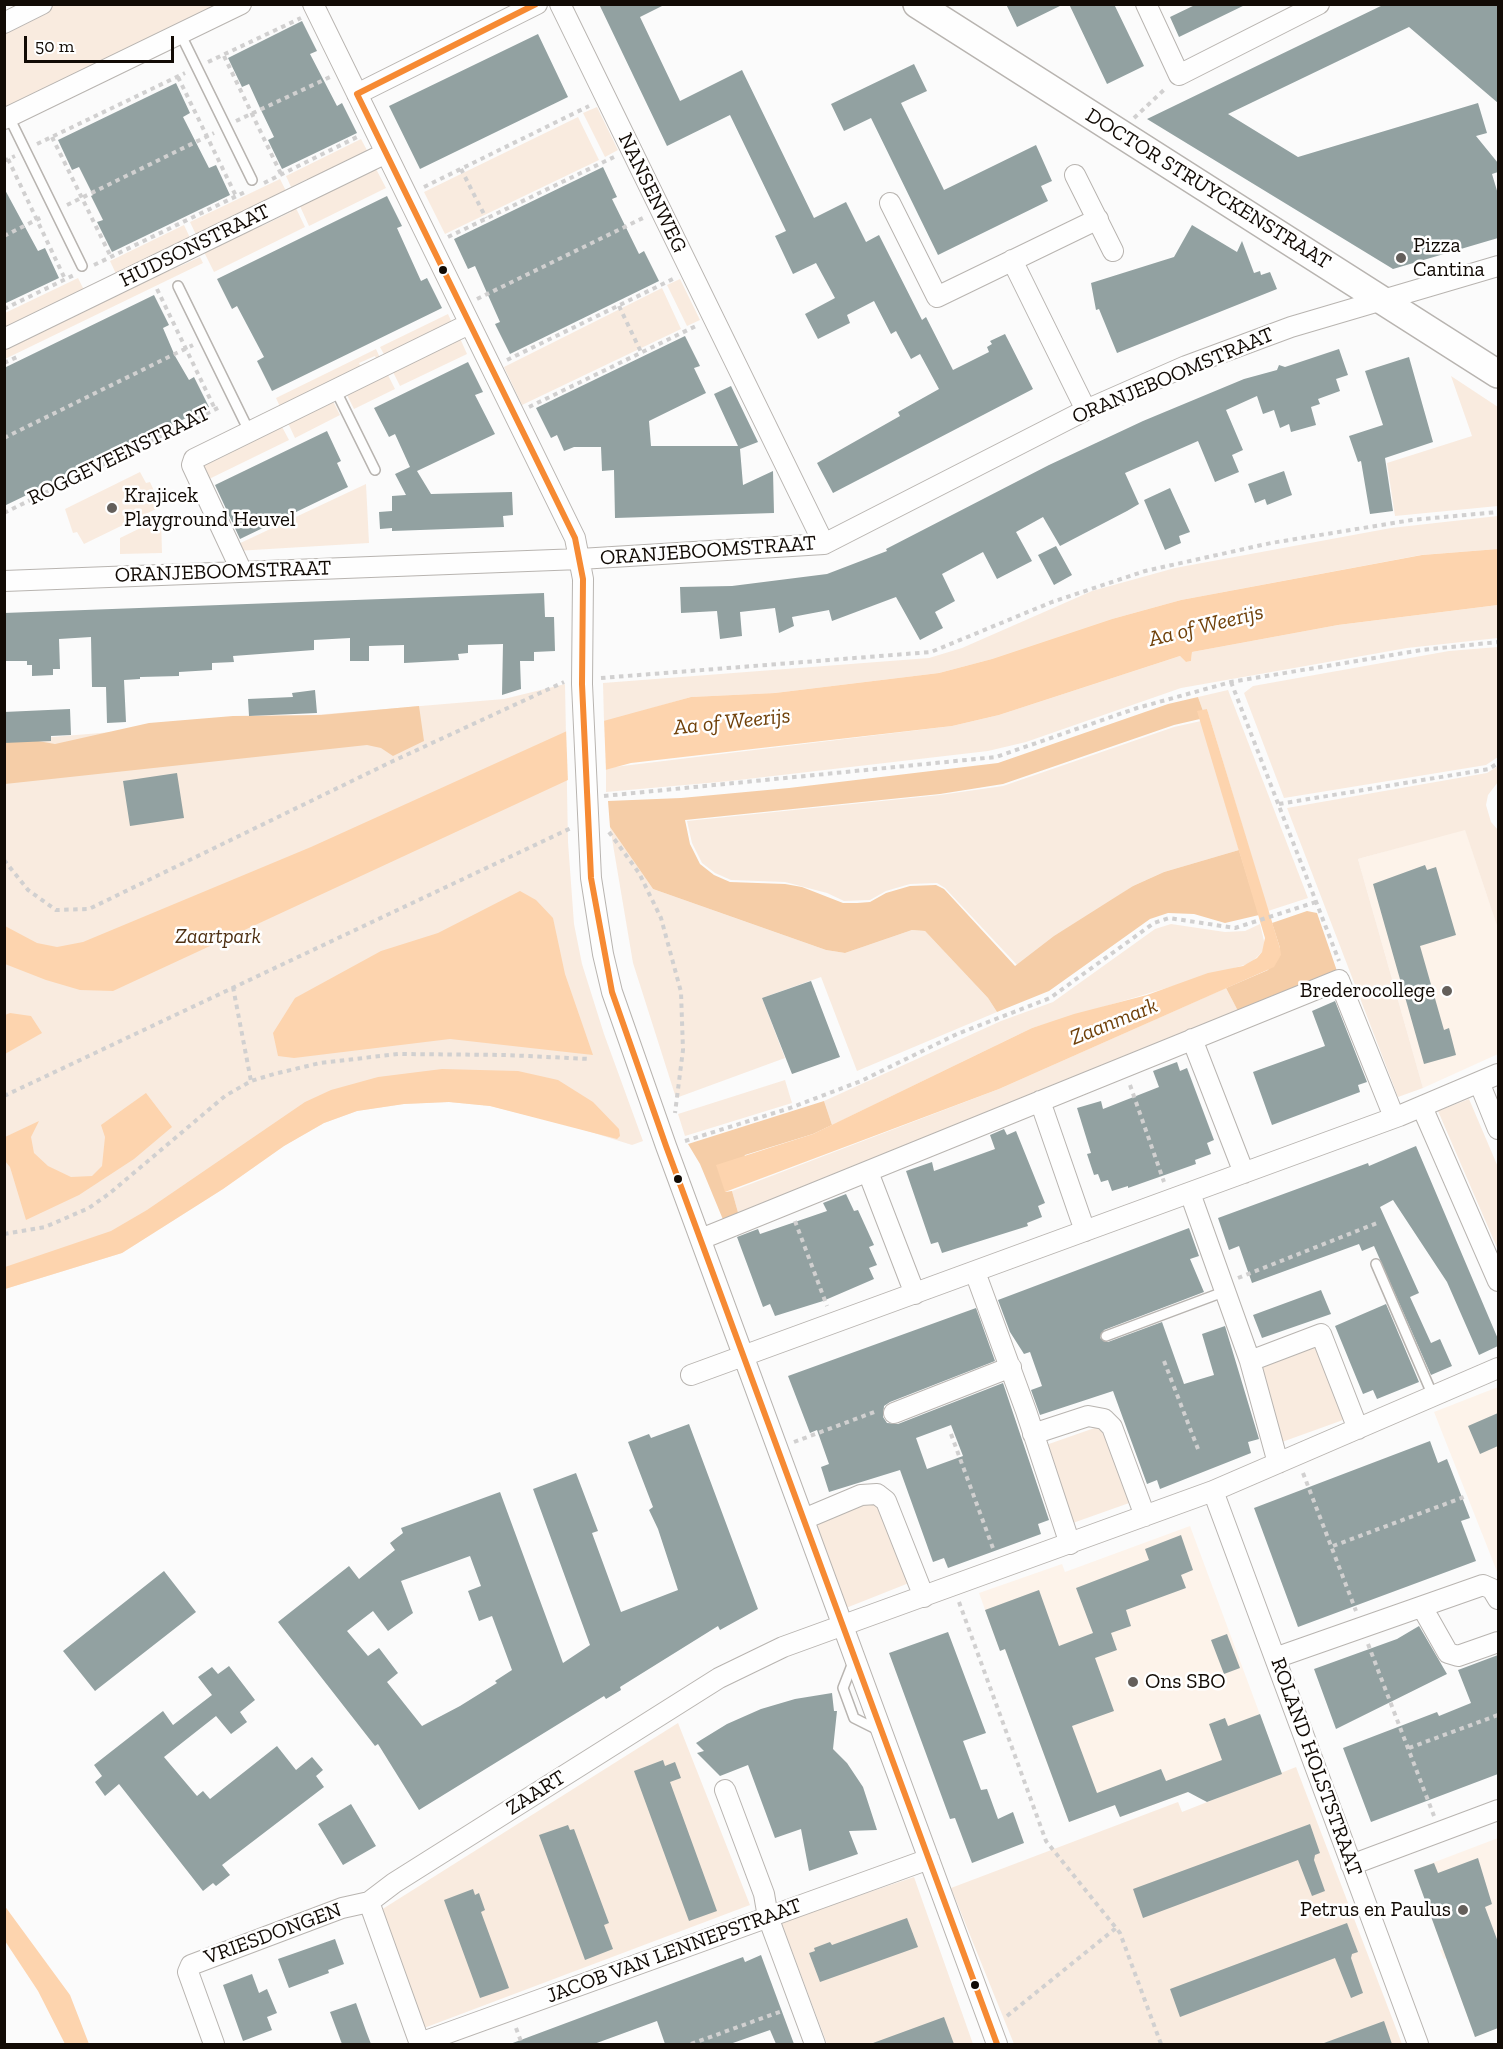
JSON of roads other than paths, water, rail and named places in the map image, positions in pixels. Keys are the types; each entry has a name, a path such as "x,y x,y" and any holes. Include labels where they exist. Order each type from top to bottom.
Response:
{"street":[{"path":"4,23 42,4"},
{"path":"7,118 241,4"},
{"path":"357,94 537,4"},
{"name":"NANSENWEG","path":"560,4 824,544"},
{"name":"DOCTOR STRUYCKENSTRAAT","path":"917,4 1498,374"},
{"path":"1146,4 1179,75 1319,4"},
{"path":"309,10 357,94 513,415 566,516 580,559 583,579 583,681 591,878 603,954 624,1030 994,2036"},
{"name":"HUDSONSTRAAT","path":"4,339 386,153"},
{"path":"1075,175 1113,251"},
{"path":"890,203 937,297 1098,219"},
{"path":"1012,260 1086,410"},
{"name":"ORANJEBOOMSTRAAT","path":"4,580 580,559 824,544 1086,410 1186,366 1258,338 1498,266"},
{"name":"ROGGEVEENSTRAAT","path":"242,572 192,465 200,456 335,389 465,315"},
{"path":"701,1239 1339,980 1394,1117"},
{"path":"1192,1039 1244,1173"},
{"path":"691,1375 1422,1107 1498,1074"},
{"path":"1479,1082 1498,1129"},
{"path":"1040,1101 1085,1231"},
{"path":"1422,1107 1498,1281"},
{"path":"868,1172 915,1294"},
{"path":"1190,1193 1250,1360 1278,1463"},
{"path":"975,1272 1011,1367 1070,1544"},
{"path":"1250,1360 1321,1334 1358,1428"},
{"path":"894,1413 1011,1367"},
{"name":"ZAART","path":"369,1902 394,1883 719,1678 783,1647 1213,1491 1498,1368"},
{"path":"1033,1434 1088,1416 1104,1419 1112,1427 1145,1516"},
{"name":"ROLAND HOLSTSTRAAT","path":"1213,1491 1418,2044"},
{"path":"804,1519 861,1495 877,1494 886,1501 924,1597"},
{"path":"1275,1658 1483,1585 1492,1589 1498,1599"},
{"path":"1422,1606 1448,1653 1458,1656 1498,1642"},
{"path":"725,1790 764,1894 768,1917 814,2044"},
{"path":"1351,1865 1498,1810"},
{"name":"JACOB VAN LENNEPSTRAAT","path":"420,2044 929,1859"},
{"path":"369,1902 420,2044"},
{"name":"VRIESDONGEN","path":"214,2044 188,1972 191,1965 342,1908 369,1902"}],"lane":[{"path":"180,33 252,180"},
{"path":"7,118 26,150 82,266"},
{"path":"178,286 249,431"},
{"path":"335,389 375,470"},
{"path":"1376,1264 1433,1396"},
{"path":"1106,1336 1225,1287"}],"water":[{"name":"Aa of Weerijs","path":"1498,549 1498,605 1338,625 1192,652 1191,661 1186,662 1180,656 999,715 952,726 631,763 568,780 113,991 80,990 5,964 5,926 37,943 57,947 83,942 311,847 567,731 691,697 775,693 939,673 992,659 1112,619 1181,600 1422,555"},
{"name":"Zaanmark","path":"1207,709 1280,948 1281,955 1274,967 999,1089 725,1192 716,1165 813,1134 1032,1028 1074,1014 1147,995 1208,973 1243,966 1257,958 1262,952 1265,938 1197,711"},
{"path":"520,891 536,900 553,918 565,974 593,1055 450,1039 294,1058 278,1056 273,1033 295,998 381,951 438,933"},
{"path":"10,1013 31,1016 42,1033 5,1054 5,1015"},
{"path":"442,1069 518,1071 558,1080 593,1102 619,1129 620,1136 617,1139 490,1106 449,1102 404,1104 357,1111 324,1123 284,1146 223,1189 122,1253 5,1289 5,1267 111,1231 147,1210 305,1102 331,1090 378,1077"},
{"path":"146,1093 172,1127 134,1159 79,1195 26,1220 10,1167 5,1161 5,1137 39,1121 31,1137 34,1153 48,1166 71,1177 92,1176 102,1166 105,1137 101,1125"},
{"path":"4,1905 70,1995 89,2044 65,2044 38,1991 5,1941"}],"place":[{"name":"Pizza Cantina","path":"1401,258"},
{"name":"Krajicek Playground Heuvel","path":"112,508"},
{"name":"Brederocollege","path":"1447,991"},
{"name":"Ons SBO","path":"1133,1682"},
{"name":"Petrus en Paulus","path":"1463,1910"}],"park label":[{"name":"Zaartpark","path":"218,937"}]}
